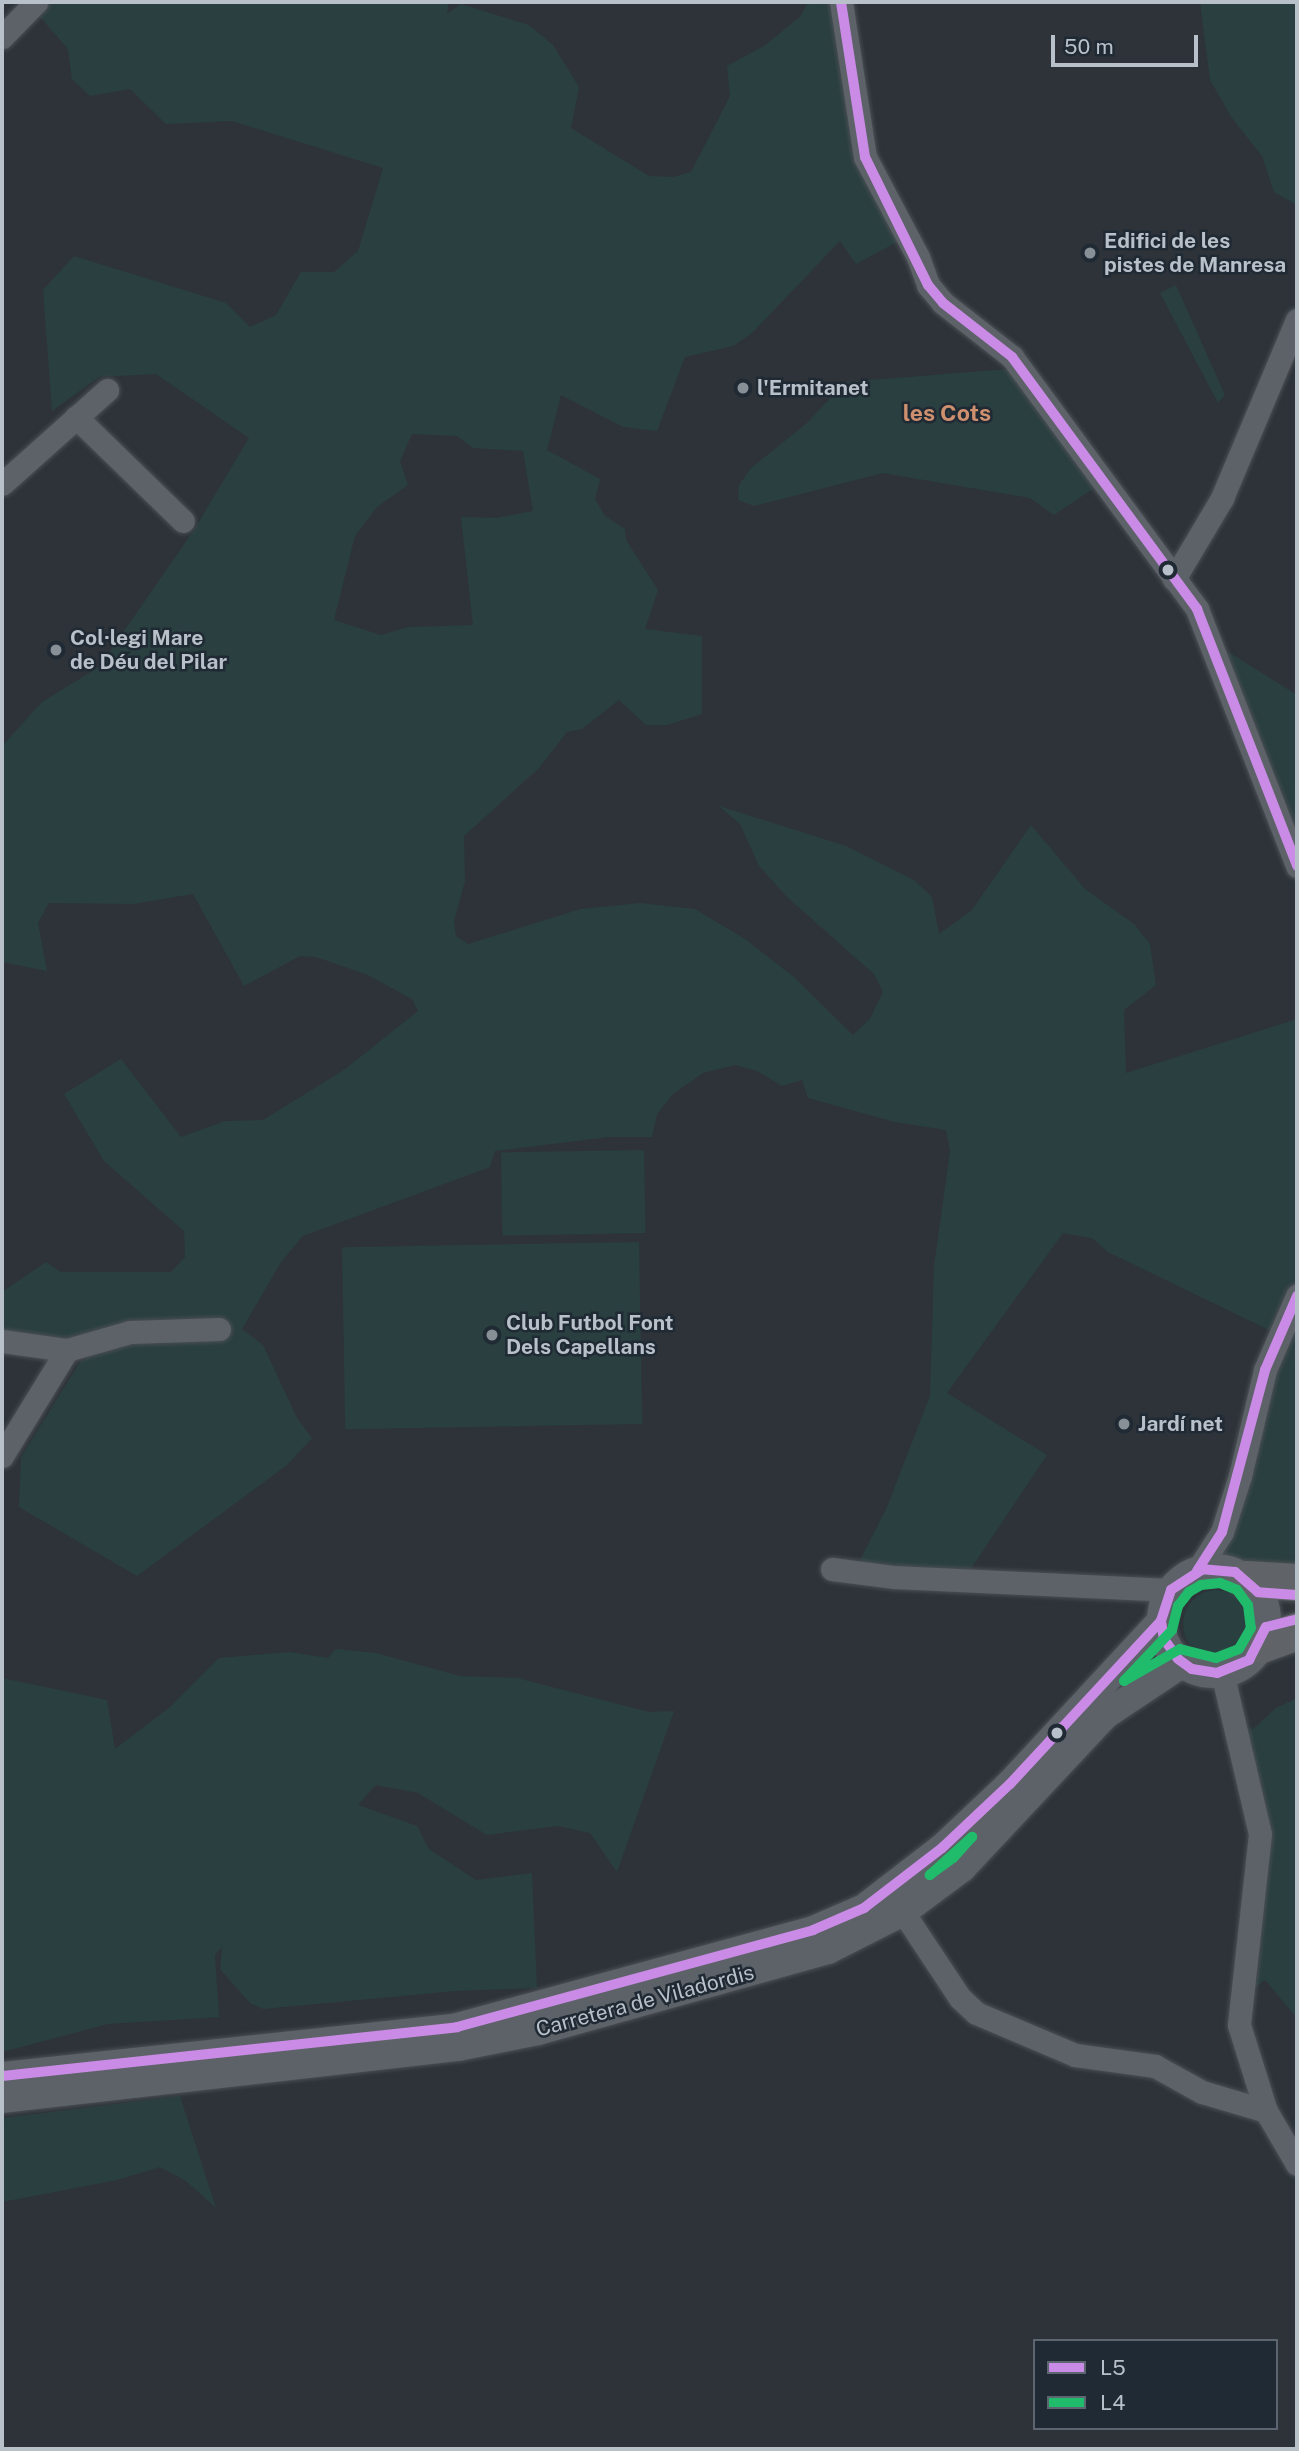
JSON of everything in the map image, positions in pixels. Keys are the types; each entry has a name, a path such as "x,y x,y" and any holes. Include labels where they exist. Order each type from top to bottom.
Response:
{"highway":[{"path":"1252,1585 1297,1582"}],"street":[{"path":"2,37 36,2"},
{"path":"841,2 865,157 918,257 928,285 943,303 1012,357 1197,609 1297,866"},
{"path":"1174,579 1222,498 1297,320"},
{"path":"2,484 107,390"},
{"path":"76,417 183,520"},
{"path":"1297,1296 1265,1370 1222,1532 1197,1571 1171,1590 1161,1621 1167,1645 1183,1663 1201,1672 1222,1672 1241,1666 1275,1634 1297,1619"},
{"path":"2,1341 67,1350 130,1332 219,1329"},
{"path":"2,1456 67,1350"},
{"path":"832,1569 894,1577 1171,1590"},
{"path":"1197,1571 1222,1569 1252,1585 1297,1595"},
{"path":"1252,1585 1275,1634"},
{"name":"Carretera de Viladordis","path":"2,2076 457,2027 813,1930 864,1908 943,1849 1010,1784 1161,1621"},
{"name":"Carretera de Viladordis","path":"2,2099 458,2047 525,2034 828,1950 903,1912 962,1868 1105,1715 1183,1663"},
{"path":"1222,1672 1260,1834 1239,2025 1266,2111 1297,2164"},
{"path":"903,1912 960,1997 976,2013 1075,2055 1155,2066 1202,2092 1266,2111"}],"green space":[{"path":"27,2 449,2 447,14 461,4 529,25 553,45 579,87 571,128 649,176 673,177 691,172 730,96 727,66 764,46 801,16 808,2 833,2 899,241 856,264 840,241 751,334 733,346 685,357 657,431 623,427 561,395 547,450 600,479 595,499 605,516 625,529 626,540 658,590 645,629 702,636 702,714 667,725 646,725 619,700 582,729 567,732 539,768 464,836 465,881 454,921 456,936 468,944 581,909 640,903 695,909 745,939 794,977 853,1035 870,1019 883,992 874,974 787,897 759,866 740,824 719,806 846,846 914,880 932,897 939,934 972,910 1031,825 1085,889 1134,924 1150,944 1156,985 1124,1010 1126,1073 1297,1019 1297,1564 1249,1574 1222,1556 1222,1532 1277,1334 1108,1252 1092,1238 1063,1233 947,1393 1047,1455 964,1579 853,1574 887,1507 930,1396 934,1266 950,1151 946,1130 895,1122 808,1098 802,1080 782,1086 757,1071 735,1065 703,1073 673,1094 657,1114 652,1137 609,1137 495,1151 490,1167 303,1236 281,1262 242,1329 263,1345 297,1418 312,1438 287,1465 137,1576 19,1507 21,1457 80,1362 126,1334 67,1350 2,1341 2,1292 46,1262 61,1272 171,1272 185,1257 184,1231 104,1161 64,1094 121,1059 181,1137 225,1121 263,1120 344,1070 418,1011 412,999 368,975 316,957 300,956 244,986 193,894 133,904 49,903 38,923 47,971 2,962 2,746 42,702 99,667 194,530 249,438 156,374 99,377 52,411 43,290 74,256 226,303 250,327 276,315 301,272 334,272 358,251 383,168 232,121 166,124 130,89 90,96 72,79 68,49","holes":["412,434 457,436 473,448 523,451 533,511 496,518 461,517 473,625 408,627 381,635 334,620 355,536 377,507 408,485 400,461"]},
{"path":"1200,2 1297,2 1297,205 1274,192 1262,156 1232,118 1210,80"},
{"path":"1176,285 1225,395 1218,403 1160,293"},
{"path":"1021,368 1106,480 1054,515 1030,498 883,473 754,506 738,500 739,485 751,468 807,423 845,382"},
{"path":"1211,641 1297,695 1297,866"},
{"path":"644,1150 645,1233 502,1235 501,1152"},
{"name":"Club Futbol Font Dels Capellans","path":"639,1242 642,1424 345,1429 342,1247"},
{"path":"1217,1590 1230,1593 1241,1600 1248,1611 1251,1624 1248,1637 1241,1648 1230,1655 1217,1658 1204,1655 1193,1648 1186,1637 1183,1624 1186,1611 1193,1600 1204,1593"},
{"path":"336,1649 376,1653 460,1676 517,1678 649,1712 674,1711 617,1872 590,1833 558,1826 487,1835 418,1793 376,1785 358,1805 417,1826 429,1849 476,1880 532,1873 537,1988 455,1991 263,2009 250,2003 220,1969 222,1947 215,1955 219,2017 108,2024 2,2052 2,1678 107,1700 115,1749 170,1707 219,1658 290,1652 328,1658"},
{"path":"1297,1698 1297,2018 1265,1980 1239,1999 1260,1853 1235,1727 1253,1729 1276,1708"},
{"path":"180,2096 216,2208 186,2181 160,2167 117,2180 2,2202 2,2118"}],"transit line":[{"name":"L5","path":"841,2 865,157 928,285 943,303 1012,357 1197,609 1297,866"},
{"name":"L5","path":"1197,1571 1222,1532 1265,1370 1297,1296"},
{"name":"L5","path":"1297,1595 1258,1592 1235,1572 1203,1569 1171,1590 1161,1621 1164,1639 1178,1659 1192,1669 1217,1673 1249,1660 1266,1627 1297,1619"},
{"name":"L4","path":"1220,1583 1237,1590 1248,1605 1251,1628 1239,1649 1216,1658 1180,1649 1124,1681 1172,1630 1178,1606 1189,1592 1201,1585 1220,1583"},
{"name":"L5","path":"2,2076 457,2027 813,1930 864,1908 942,1848 1010,1784 1161,1621"},
{"name":"L4","path":"972,1837 953,1858 930,1875 972,1837"}],"place":[{"name":"Edifici de les pistes de Manresa","path":"1090,253"},
{"name":"l'Ermitanet","path":"743,388"},
{"name":"Col·legi Mare de Déu del Pilar","path":"56,650"},
{"name":"Club Futbol Font Dels Capellans","path":"492,1335"},
{"name":"Jardí net","path":"1124,1424"}],"district":[{"name":"les Cots","path":"947,413"}]}
